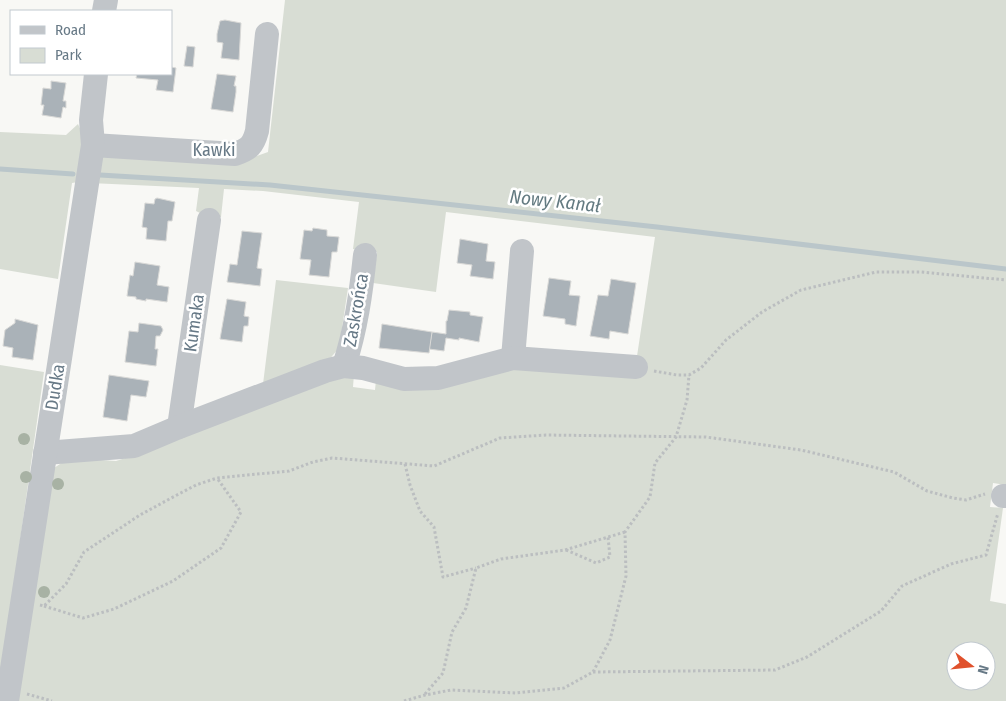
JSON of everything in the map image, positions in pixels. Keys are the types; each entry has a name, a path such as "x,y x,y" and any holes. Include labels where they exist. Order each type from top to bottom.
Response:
{"street":[{"name":"Kawki","path":"92,144 235,154 244,150 254,143 257,131 267,34"},
{"name":"Dudka","path":"8,695 33,604 45,453 92,144 91,120 96,75"},
{"name":"Kumaka","path":"179,426 208,220"},
{"path":"513,358 522,251"},
{"name":"Zaskrońca","path":"344,366 353,340 365,255"},
{"path":"45,453 134,446 179,426 344,366 363,368 404,379 438,378 513,358 636,367"}],"path":[{"path":"636,367 677,375 689,375 701,368 733,334 762,312 801,290 876,272 921,272 1006,280"},
{"path":"593,672 610,640 626,576 625,532 650,497 655,463 676,437 687,400 689,375"},
{"path":"33,604 66,584 84,552 140,515 196,485 217,478 289,471 313,462 332,458 434,466 500,438 546,435 715,438 801,450 894,472 928,491 953,498 966,500 984,494 1005,496 986,555 951,564 902,586 881,611 807,657 775,670 593,672 564,688 516,693 451,690 425,694 404,701"},
{"path":"405,464 410,486 420,511 434,527 443,576 476,568 501,559 565,550 625,532"},
{"path":"33,604 83,618 114,609 173,580 221,548 241,512 217,478"},
{"path":"565,550 596,563 610,557 608,537"},
{"path":"425,694 443,673 452,632 466,608 476,568"},
{"path":"8,695 52,701"}],"green space":[{"path":"285,0 1006,0 1006,485 993,483 990,507 1003,508 990,601 1006,604 1006,701 14,701 54,468 69,458 116,461 154,449 313,380 354,374 353,387 375,390 376,380 504,367 634,376 655,237 446,212 436,292 373,283 377,252 353,249 359,202 263,191 224,189 221,217 204,215 196,211 199,188 90,183 92,168 106,154 251,158 268,152"},
{"path":"78,124 86,142 78,182 72,183 58,279 0,269 0,132 66,135"},
{"path":"276,280 348,288 339,348 327,362 263,384"},
{"path":"0,365 44,372 0,682"}],"building":[{"path":"220,21 241,23 239,60 221,58 223,43 217,42 217,34"},
{"path":"187,46 195,47 193,67 184,66"},
{"path":"172,67 176,68 173,92 156,90 158,80 136,78 137,75 172,75"},
{"path":"217,74 236,76 233,112 211,109"},
{"path":"51,81 66,83 63,101 66,101 66,108 63,107 61,118 42,115 44,105 41,105 43,88 51,89"},
{"path":"157,198 175,202 172,221 168,221 166,241 146,239 147,228 142,227 145,203 154,204"},
{"path":"313,228 327,230 327,236 339,237 337,252 332,252 329,277 309,275 311,260 300,259 304,230 312,231"},
{"path":"242,231 262,233 257,268 262,269 260,286 227,282 230,264 237,265"},
{"path":"460,239 488,244 486,261 495,262 493,279 470,276 472,265 457,263"},
{"path":"135,262 160,266 157,285 169,287 167,302 146,299 146,301 127,296 130,275 133,276"},
{"path":"549,278 571,281 569,295 580,296 576,326 565,324 565,319 543,316"},
{"path":"611,279 636,283 628,334 610,331 609,339 590,336 598,295 608,296"},
{"path":"227,299 246,302 244,316 249,317 248,326 244,326 242,342 220,339"},
{"path":"449,310 470,312 470,315 483,317 479,342 459,338 459,340 446,338 444,351 429,349 432,332 446,334 446,321"},
{"path":"15,319 38,325 33,360 12,357 13,348 3,346 5,330 15,323"},
{"path":"139,323 161,326 163,330 160,336 156,336 155,349 158,349 156,366 125,362 129,331 138,332"},
{"path":"382,324 432,332 429,353 379,348"},
{"path":"109,375 149,381 146,397 131,395 127,421 103,417"}],"waterway":[{"name":"Nowy Kanał","path":"0,169 73,174"},
{"name":"Nowy Kanał","path":"100,175 270,185 657,227 1006,269"}]}
